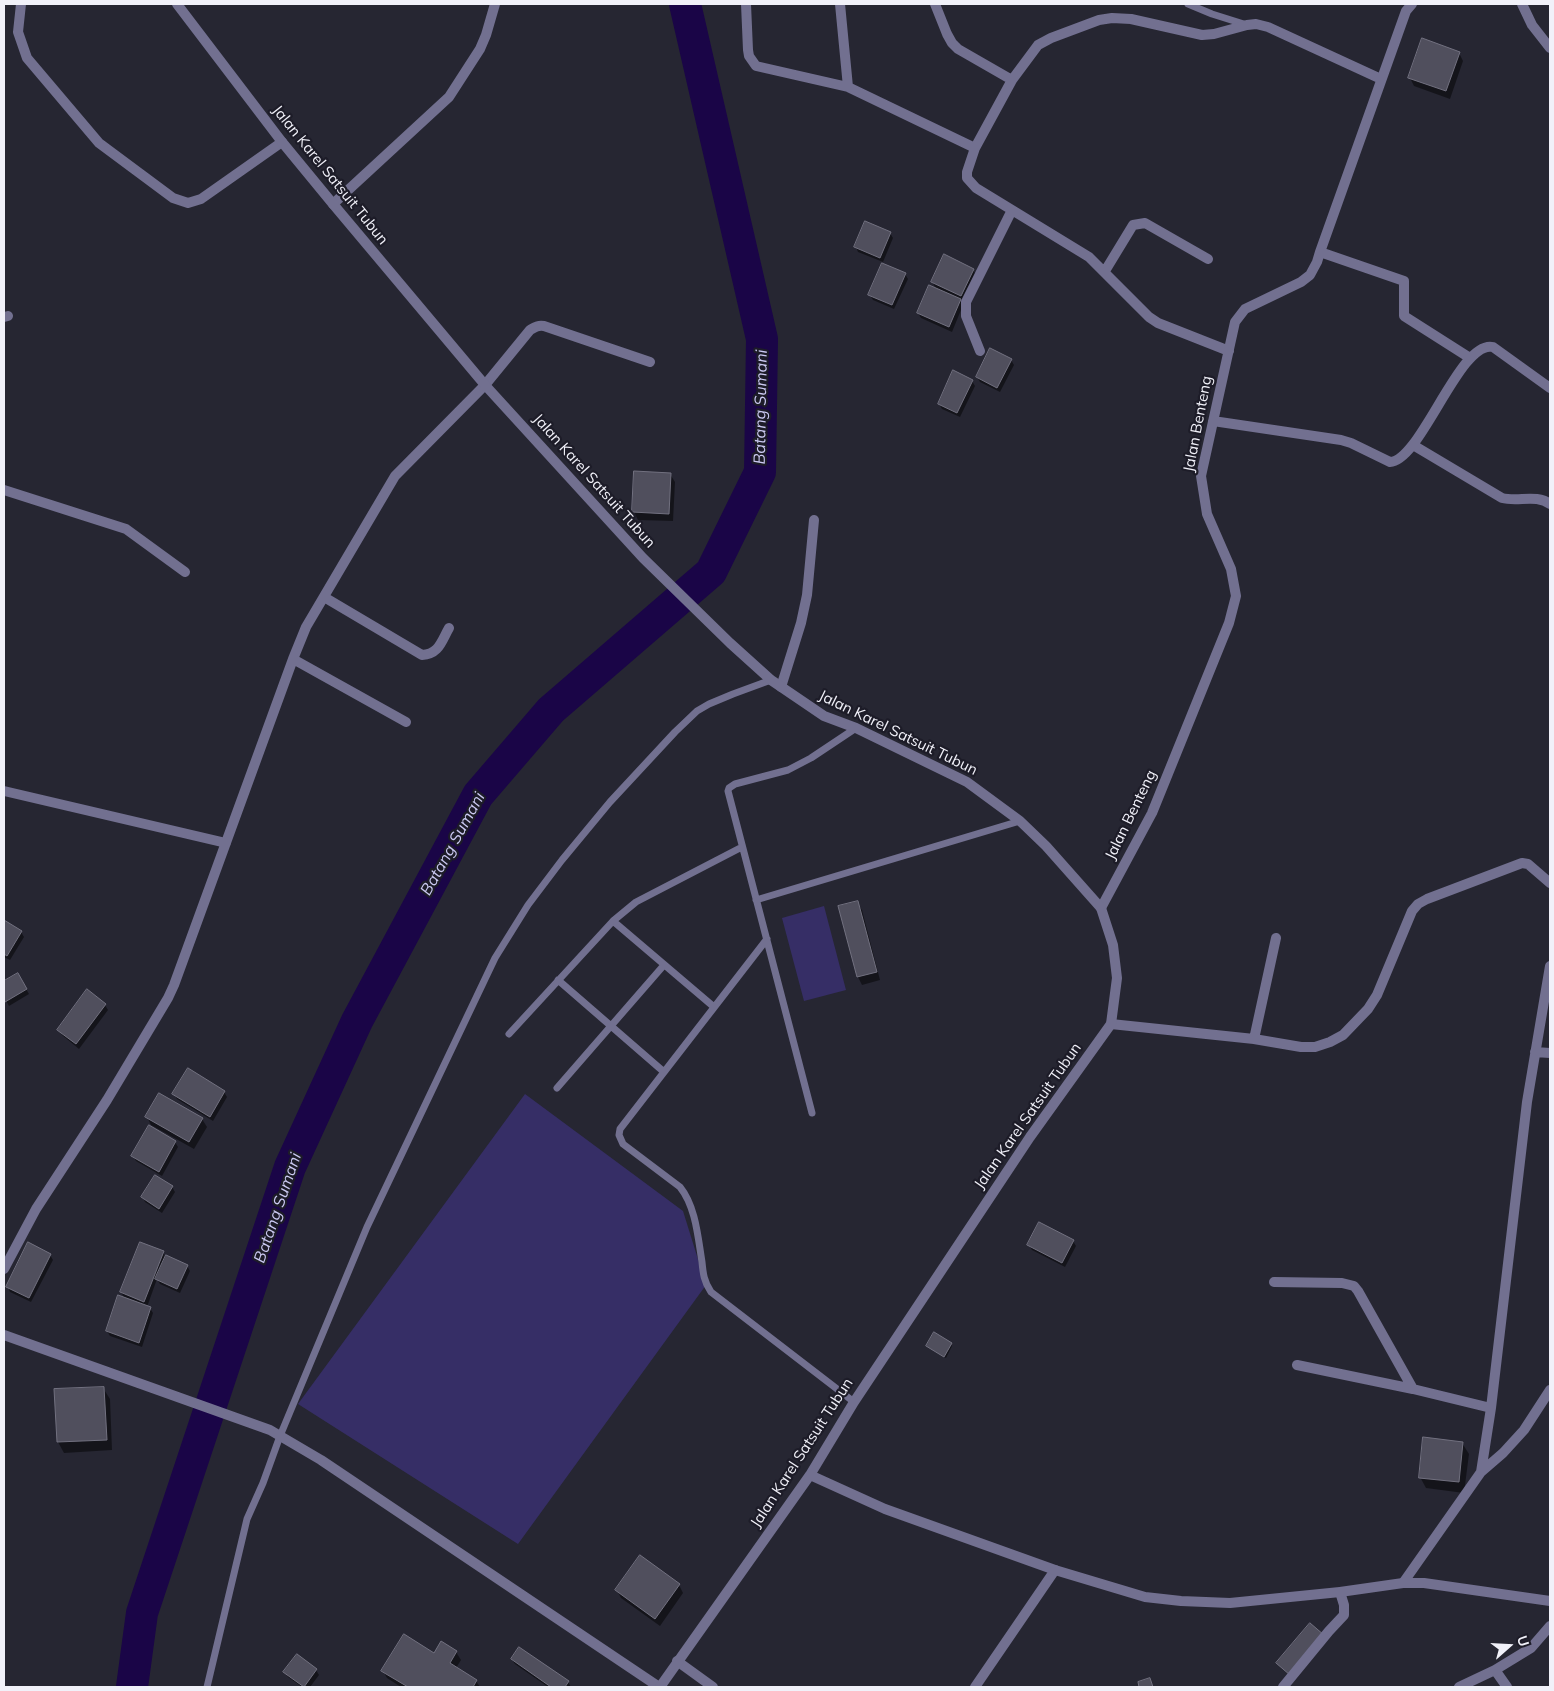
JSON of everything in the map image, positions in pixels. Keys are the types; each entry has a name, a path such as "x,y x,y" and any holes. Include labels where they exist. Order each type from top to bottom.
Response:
{"street":[{"path":"20,4 18,32 27,58 100,143 173,198 188,204 201,199 282,142"},
{"name":"Jalan Karel Satsuit Tubun","path":"177,4 282,142 485,385 643,558 730,644 781,687 824,716 856,728 967,782 1020,821 1046,846 1102,908 1113,945 1117,978 1110,1024 1030,1137 854,1402 810,1475 659,1687"},
{"path":"333,204 449,97 480,48 495,4"},
{"path":"746,4 748,50 749,56 756,66 848,87 975,148"},
{"path":"840,4 848,87"},
{"path":"935,4 952,43 958,49 1012,80"},
{"path":"1522,4 1532,25 1550,48"},
{"name":"Jalan Benteng","path":"1102,908 1152,813 1229,623 1236,596 1231,569 1207,514 1201,476 1235,322 1245,309 1305,279 1310,275 1318,262 1406,6"},
{"path":"1229,351 1158,323 1149,317 1089,257 971,184 967,172 975,148 1012,80 1038,45 1051,38 1099,20 1112,18 1131,19 1202,35 1256,24 1268,27 1382,80"},
{"path":"980,351 966,316 966,302 1012,210"},
{"path":"1105,271 1133,225 1138,223 1146,223 1208,259"},
{"path":"1320,252 1404,281 1404,316 1470,358"},
{"path":"4,1270 36,1209 107,1100 168,998 301,636 395,476 485,385 530,330 539,325 650,362"},
{"path":"1213,422 1341,440 1390,462 1399,460 1413,445 1470,358 1486,347 1493,347 1550,388"},
{"path":"1413,445 1502,498 1516,500 1540,498 1550,504"},
{"path":"4,490 121,526 186,572"},
{"path":"781,687 801,623 807,595 814,520"},
{"path":"324,597 422,655 436,651 449,628"},
{"path":"293,659 406,722"},
{"path":"4,791 226,843"},
{"path":"1110,1024 1301,1047 1315,1047 1330,1042 1342,1035 1368,1009 1377,995 1412,911 1418,904 1522,863 1528,864 1550,883"},
{"path":"1254,1040 1276,938"},
{"path":"1481,1472 1491,1408 1526,1102 1550,966"},
{"path":"1535,1052 1550,1053"},
{"path":"1274,1282 1342,1283 1354,1286 1413,1390"},
{"path":"4,1335 270,1430 321,1460 659,1687"},
{"path":"1297,1365 1491,1408"},
{"path":"1403,1583 1481,1472 1504,1453 1524,1430 1550,1390"},
{"path":"810,1475 885,1509 1055,1570 1145,1597 1230,1603 1340,1592 1403,1583 1424,1583 1550,1601"},
{"path":"974,1687 1055,1570"},
{"path":"1283,1687 1344,1615 1344,1605 1340,1592"},
{"path":"1459,1687 1495,1670 1531,1648 1550,1626"},
{"path":"677,1661 713,1687"},
{"path":"1495,1670 1507,1687"}],"lane":[{"path":"1188,4 1247,25"},
{"path":"207,1687 247,1519 264,1483 280,1436 375,1210 495,958 528,905 562,860 610,802 675,732 697,711 732,694 771,680"},
{"path":"812,1112 728,795 729,788 736,784 788,770 811,758 856,728"},
{"path":"756,900 1020,821"},
{"path":"509,1034 613,921 636,902 742,847"},
{"path":"613,921 714,1007"},
{"path":"767,939 620,1129 619,1135 620,1140 682,1189 695,1220 705,1281 711,1292 854,1402"},
{"path":"557,1088 664,965"},
{"path":"558,980 664,1072"}],"shaded area":[{"path":"824,906 846,990 804,1001 782,918"},
{"path":"525,1094 683,1211 706,1285 518,1544 298,1404"}],"building":[{"path":"1422,38 1460,52 1446,91 1408,78"},
{"path":"865,221 891,232 880,258 854,247"},
{"path":"944,254 974,269 961,296 931,282"},
{"path":"882,263 906,273 892,305 868,295"},
{"path":"929,285 961,299 949,327 917,313"},
{"path":"990,348 1012,359 997,388 976,377"},
{"path":"953,370 973,380 957,413 938,404"},
{"path":"634,471 671,473 669,514 632,512"},
{"path":"858,901 877,972 857,977 838,906"},
{"path":"4,920 22,931 7,956 4,954"},
{"path":"18,973 27,989 5,1002 4,981"},
{"path":"87,989 106,1004 76,1044 57,1030"},
{"path":"188,1068 225,1091 210,1117 172,1094"},
{"path":"159,1093 203,1118 189,1142 145,1117"},
{"path":"149,1125 176,1141 159,1172 131,1156"},
{"path":"155,1175 173,1186 159,1209 141,1197"},
{"path":"1039,1222 1074,1240 1062,1263 1027,1245"},
{"path":"28,1242 51,1254 29,1298 6,1287"},
{"path":"140,1242 164,1251 144,1302 120,1292"},
{"path":"166,1255 188,1265 177,1289 155,1279"},
{"path":"118,1295 151,1307 139,1343 106,1331"},
{"path":"934,1332 952,1343 944,1357 926,1346"},
{"path":"104,1387 107,1440 57,1442 54,1389"},
{"path":"1423,1437 1463,1442 1459,1482 1419,1478"},
{"path":"640,1555 680,1584 655,1619 615,1590"},
{"path":"1310,1623 1324,1635 1290,1675 1276,1663"},
{"path":"404,1634 434,1653 441,1641 457,1651 450,1663 477,1680 473,1687 408,1687 381,1671"},
{"path":"519,1647 569,1681 565,1687 551,1687 511,1659"},
{"path":"297,1654 317,1669 304,1687 283,1672"},
{"path":"1150,1678 1153,1687 1139,1687 1138,1682"}],"waterway":[{"name":"Batang Sumani","path":"132,1687 142,1613 290,1167 357,1021 478,795 551,710 711,572 760,472 762,339 685,4"}]}
